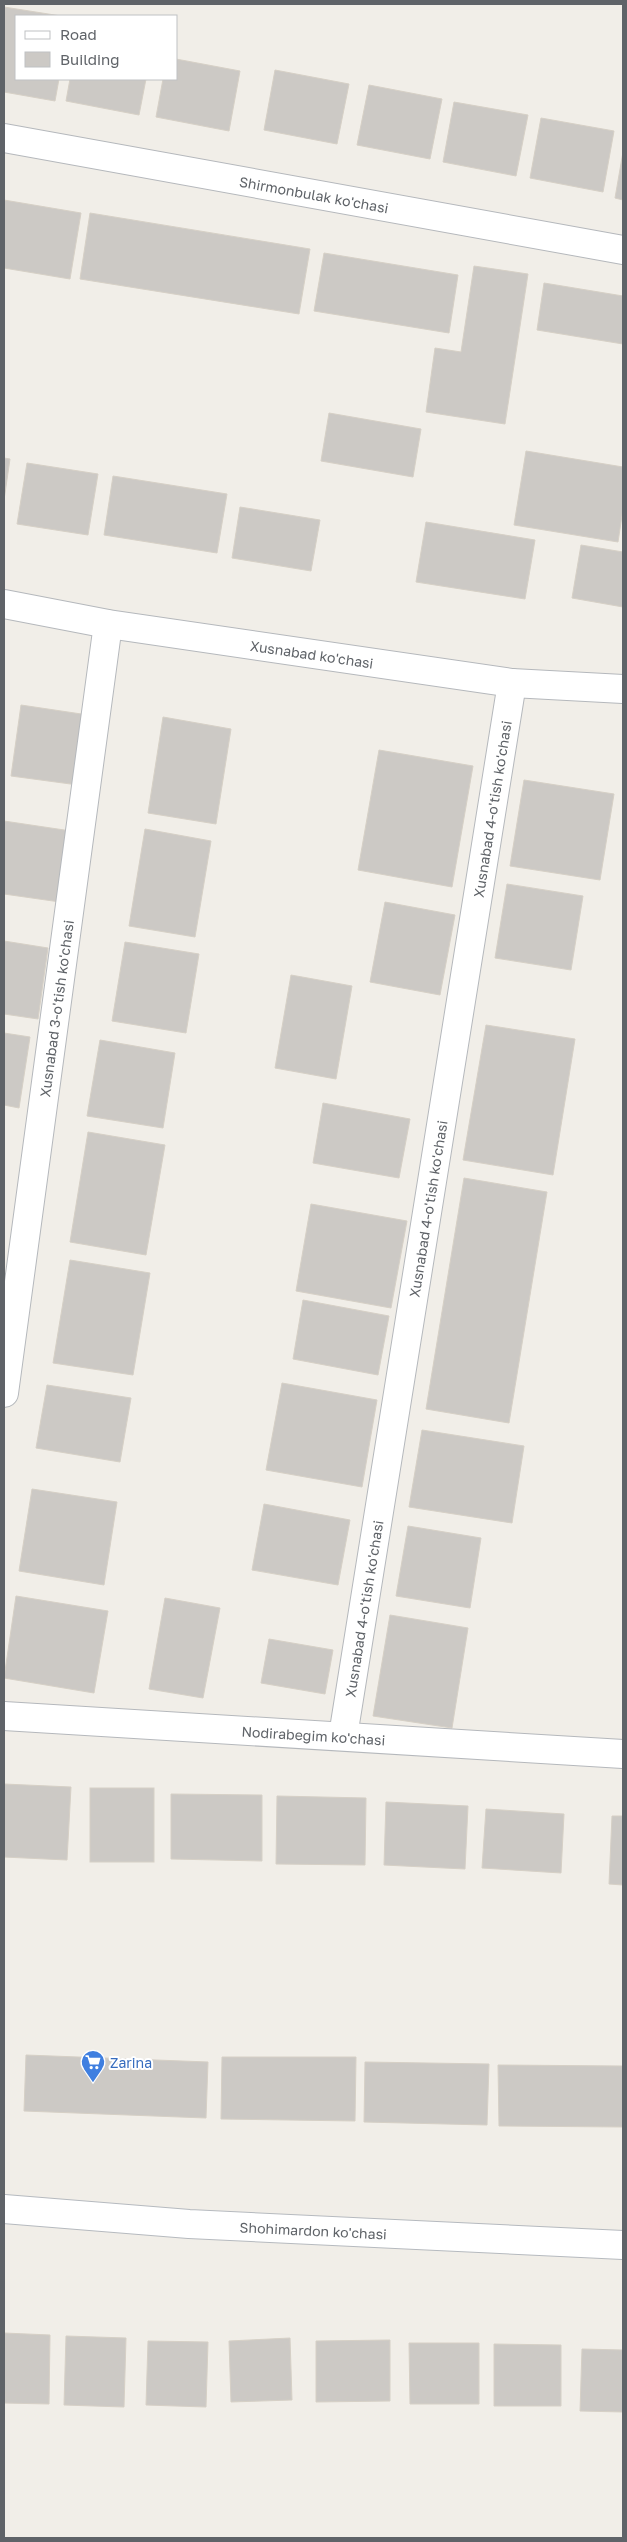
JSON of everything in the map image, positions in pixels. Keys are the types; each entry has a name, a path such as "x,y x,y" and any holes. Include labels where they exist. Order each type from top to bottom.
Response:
{"street":[{"name":"Shirmonbulak ko'chasi","path":"4,138 623,250"},
{"name":"Xusnabad ko'chasi","path":"4,604 108,624 512,683 623,690"},
{"name":"Xusnabad 3-o'tish ko'chasi","path":"4,1393 108,624"},
{"name":"Xusnabad 4-o'tish ko'chasi","path":"343,1736 512,683"},
{"name":"Nodirabegim ko'chasi","path":"4,1716 623,1754"},
{"name":"Shohimardon ko'chasi","path":"4,2208 189,2224 623,2245"}],"building":[{"path":"4,7 55,15 15,15 15,80 59,80 55,101 4,92"},
{"path":"178,59 240,71 229,131 156,117 163,80 178,80"},
{"path":"275,70 349,84 337,144 264,130"},
{"path":"70,80 146,80 139,115 66,101"},
{"path":"369,85 442,99 430,159 357,145"},
{"path":"454,102 528,115 516,176 443,162"},
{"path":"541,118 614,131 603,192 530,178"},
{"path":"623,152 623,200 615,198"},
{"path":"4,200 81,213 70,279 4,268"},
{"path":"90,213 310,249 299,314 80,279"},
{"path":"324,253 458,275 449,333 314,311"},
{"path":"474,266 528,274 505,424 426,412 435,348 461,352"},
{"path":"544,283 623,296 623,344 537,330"},
{"path":"329,413 421,429 413,477 321,461"},
{"path":"526,451 623,467 623,509 618,542 514,525"},
{"path":"4,458 10,459 4,500"},
{"path":"27,463 98,474 88,535 17,524"},
{"path":"113,476 227,494 217,553 104,535"},
{"path":"240,507 320,520 311,571 232,558"},
{"path":"426,522 535,540 525,599 416,582"},
{"path":"581,545 623,552 623,607 572,598"},
{"path":"21,705 88,715 78,785 11,776"},
{"path":"163,717 231,729 216,824 148,813"},
{"path":"379,750 473,766 452,887 358,870"},
{"path":"524,780 614,794 600,880 510,866"},
{"path":"4,821 71,831 60,902 4,894"},
{"path":"145,829 211,841 195,937 129,926"},
{"path":"507,884 583,896 571,970 495,958"},
{"path":"385,902 455,915 440,995 370,982"},
{"path":"4,941 48,948 38,1019 4,1014"},
{"path":"125,942 199,954 186,1033 112,1021"},
{"path":"291,975 352,986 336,1079 275,1068"},
{"path":"486,1025 575,1039 553,1175 463,1160"},
{"path":"4,1033 30,1037 19,1108 4,1105"},
{"path":"100,1040 175,1053 163,1128 87,1116"},
{"path":"323,1103 410,1119 399,1178 313,1163"},
{"path":"88,1132 165,1145 146,1255 70,1242"},
{"path":"464,1178 547,1192 509,1423 426,1409"},
{"path":"311,1204 407,1221 391,1308 296,1291"},
{"path":"70,1260 150,1273 133,1375 53,1363"},
{"path":"303,1300 389,1316 378,1375 293,1359"},
{"path":"282,1383 377,1400 362,1487 266,1470"},
{"path":"47,1385 131,1398 120,1462 36,1448"},
{"path":"422,1430 524,1446 512,1523 409,1507"},
{"path":"32,1489 117,1502 104,1585 19,1571"},
{"path":"264,1504 350,1520 338,1585 252,1570"},
{"path":"408,1526 481,1538 470,1608 396,1596"},
{"path":"16,1596 108,1611 94,1693 4,1678"},
{"path":"165,1598 220,1608 203,1698 149,1689"},
{"path":"390,1615 468,1628 452,1728 373,1716"},
{"path":"269,1639 333,1650 325,1694 261,1683"},
{"path":"4,1784 71,1787 67,1860 4,1857"},
{"path":"90,1788 154,1788 154,1862 90,1862"},
{"path":"171,1794 262,1795 262,1861 171,1859"},
{"path":"277,1796 366,1798 365,1865 276,1864"},
{"path":"386,1802 468,1806 465,1869 384,1865"},
{"path":"486,1809 564,1814 561,1873 482,1868"},
{"path":"612,1816 623,1816 623,1885 609,1884"},
{"path":"26,2055 208,2062 206,2118 24,2111"},
{"path":"222,2057 356,2057 355,2121 221,2119"},
{"path":"365,2062 489,2064 487,2125 364,2122"},
{"path":"498,2065 623,2066 623,2127 499,2126"},
{"path":"4,2333 50,2335 49,2404 4,2403"},
{"path":"66,2336 126,2338 124,2407 64,2405"},
{"path":"290,2338 292,2400 231,2402 229,2341"},
{"path":"390,2340 390,2401 316,2402 316,2341"},
{"path":"148,2341 208,2342 206,2407 146,2405"},
{"path":"409,2343 479,2343 479,2404 410,2404"},
{"path":"494,2344 561,2345 561,2406 494,2406"},
{"path":"582,2349 623,2350 623,2412 580,2411"}],"place":[{"name":"Zarina","path":"93,2083"}]}
